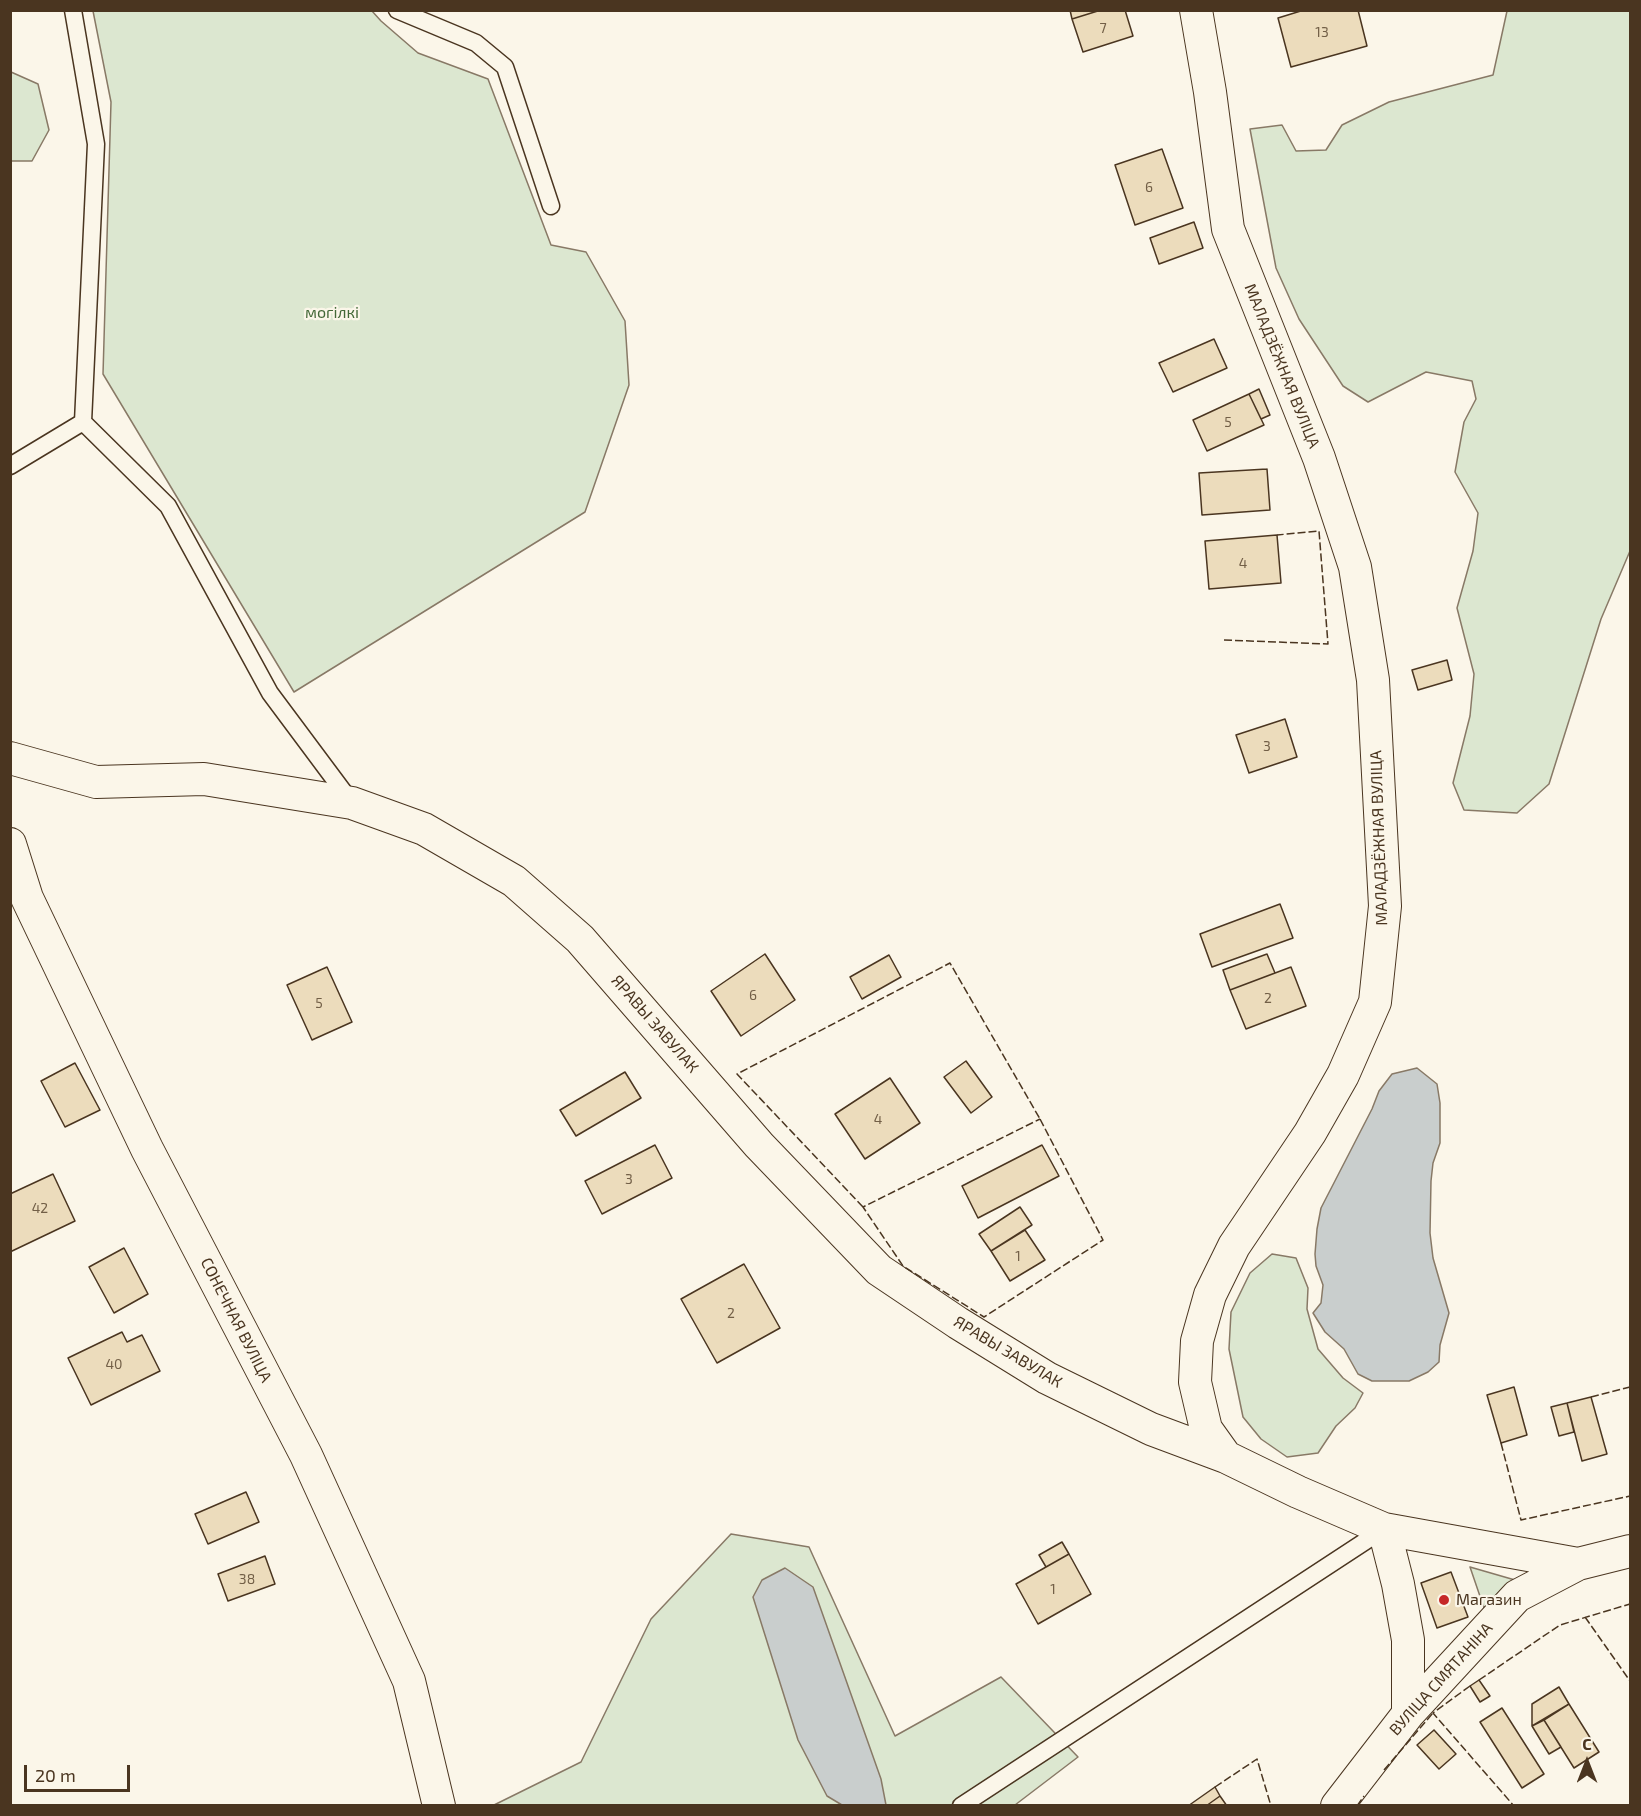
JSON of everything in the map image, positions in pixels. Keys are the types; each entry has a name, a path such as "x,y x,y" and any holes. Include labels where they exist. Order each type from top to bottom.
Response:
{"street":[{"name":"МАЛАДЗЁЖНАЯ ВУЛІЦА","path":"1196,10 1210,92 1228,229 1319,458 1354,567 1373,681 1385,906 1375,1002 1343,1076 1310,1133 1234,1246 1210,1295 1197,1341 1195,1382 1206,1429 1226,1457 1298,1492 1384,1529 1578,1564"},
{"name":"ЯРАВЫ ЗАВУЛАК","path":"10,758 96,782 204,779 352,803 424,829 514,881 580,939 759,1144 879,1270 958,1323 1047,1378 1151,1429 1226,1457"},
{"name":"СОНЕЧНАЯ ВУЛІЦА","path":"10,844 27,898 147,1149 306,1455 409,1681 439,1806"},
{"path":"1384,1529 1398,1584 1408,1640 1408,1714"},
{"name":"ВУЛІЦА СМЯТАНІНА","path":"1336,1806 1408,1714 1516,1596 1578,1564 1630,1551"}],"lane":[{"path":"73,10 96,144 82,422 168,506 270,693 352,803"},
{"path":"397,10 476,44 505,66 551,206"},
{"path":"10,466 82,422"},
{"path":"961,1806 1384,1529"}],"green space":[{"name":"могілкі","path":"93,11 372,11 418,53 488,79 551,245 586,252 625,321 629,385 585,512 294,692 103,374 111,102"},
{"path":"1507,11 1630,11 1630,551 1601,619 1549,784 1517,813 1464,810 1453,783 1470,716 1474,674 1457,608 1473,551 1478,513 1455,472 1464,422 1476,399 1472,381 1426,372 1368,402 1343,386 1299,319 1276,268 1250,129 1282,125 1296,151 1326,150 1342,125 1389,102 1493,75"},
{"path":"11,72 38,84 49,130 32,161 11,161"},
{"path":"1272,1254 1296,1258 1308,1288 1307,1309 1318,1349 1343,1378 1363,1393 1355,1408 1336,1426 1318,1453 1287,1457 1261,1439 1243,1417 1229,1349 1231,1312 1250,1273"},
{"path":"731,1534 809,1547 895,1736 1001,1677 1078,1757 1015,1805 492,1806 581,1762 651,1619"},
{"path":"1470,1567 1515,1580 1484,1608"}],"shaded area":[{"path":"1417,1068 1437,1084 1440,1103 1440,1143 1433,1163 1431,1181 1430,1233 1433,1258 1449,1313 1440,1345 1439,1362 1428,1372 1409,1381 1372,1381 1358,1374 1344,1349 1325,1332 1313,1313 1321,1303 1323,1285 1316,1266 1317,1229 1321,1208 1379,1091 1392,1074"},
{"path":"785,1568 813,1587 881,1779 886,1805 842,1805 827,1796 798,1740 753,1597 762,1580"}],"building":[{"path":"1070,10 1101,10 1072,19"},
{"path":"1101,10 1125,10 1133,36 1083,52 1072,19"},
{"path":"1304,10 1358,10 1367,46 1291,67 1278,18"},
{"path":"1162,149 1183,208 1135,225 1115,165"},
{"path":"1194,222 1203,248 1159,264 1150,238"},
{"path":"1214,339 1227,368 1173,392 1159,363"},
{"path":"1259,389 1270,415 1261,419 1249,394"},
{"path":"1249,394 1264,425 1207,451 1193,420"},
{"path":"1267,469 1270,510 1202,515 1199,473"},
{"path":"1277,535 1281,583 1209,589 1205,541"},
{"path":"1447,660 1452,680 1418,690 1412,670"},
{"path":"1285,719 1297,757 1249,773 1236,735"},
{"path":"1280,904 1293,938 1212,967 1200,934"},
{"path":"765,954 795,1000 741,1036 711,991"},
{"path":"1267,954 1275,973 1230,990 1223,970"},
{"path":"889,955 901,977 862,999 850,977"},
{"path":"327,967 352,1022 312,1040 287,985"},
{"path":"1291,967 1306,1006 1246,1029 1230,990"},
{"path":"966,1061 992,1097 971,1113 944,1077"},
{"path":"75,1063 100,1110 65,1127 41,1081"},
{"path":"625,1072 641,1098 576,1136 560,1110"},
{"path":"890,1078 920,1123 865,1159 835,1114"},
{"path":"655,1145 672,1178 602,1214 585,1181"},
{"path":"1042,1145 1059,1176 978,1218 962,1186"},
{"path":"53,1174 75,1221 10,1252 10,1194"},
{"path":"1020,1207 1032,1225 991,1251 979,1234"},
{"path":"1025,1230 1045,1260 1010,1281 991,1251"},
{"path":"124,1248 148,1294 114,1313 89,1267"},
{"path":"744,1264 780,1328 717,1363 681,1299"},
{"path":"122,1332 127,1342 142,1335 160,1371 91,1405 68,1358"},
{"path":"1514,1387 1527,1435 1501,1443 1487,1395"},
{"path":"1591,1397 1607,1454 1582,1461 1567,1403"},
{"path":"1567,1403 1574,1432 1559,1436 1551,1407"},
{"path":"246,1492 259,1522 208,1544 195,1514"},
{"path":"1062,1542 1069,1554 1046,1567 1039,1555"},
{"path":"1069,1554 1091,1594 1038,1624 1016,1584"},
{"path":"265,1556 275,1584 228,1601 218,1574"},
{"name":"Магазин","path":"1451,1572 1468,1617 1437,1628 1421,1583"},
{"path":"1479,1680 1490,1696 1480,1702 1470,1686"},
{"path":"1559,1687 1569,1704 1532,1726 1532,1704"},
{"path":"1569,1704 1599,1752 1574,1768 1544,1720"},
{"path":"1502,1708 1544,1774 1522,1788 1480,1722"},
{"path":"1544,1720 1561,1747 1549,1754 1532,1726"},
{"path":"1434,1730 1456,1754 1439,1769 1417,1745"},
{"path":"1215,1787 1220,1796 1206,1806 1188,1806"},
{"path":"1220,1796 1227,1806 1206,1806"}],"fence":[{"path":"1224,640 1328,644 1319,531 1277,535"},
{"path":"863,1207 737,1074 950,963 1040,1119"},
{"path":"1040,1119 1103,1240 984,1317 903,1266 863,1207 1040,1119"},
{"path":"1591,1397 1630,1387"},
{"path":"1501,1443 1521,1520 1630,1496"},
{"path":"1479,1680 1560,1625 1630,1604"},
{"path":"1585,1617 1630,1681"},
{"path":"1470,1686 1433,1713 1514,1806"},
{"path":"1384,1770 1433,1713"},
{"path":"1215,1787 1257,1759 1271,1806"},
{"path":"1357,1806 1364,1796"}],"place":[{"name":"Магазин","path":"1444,1600"}]}
